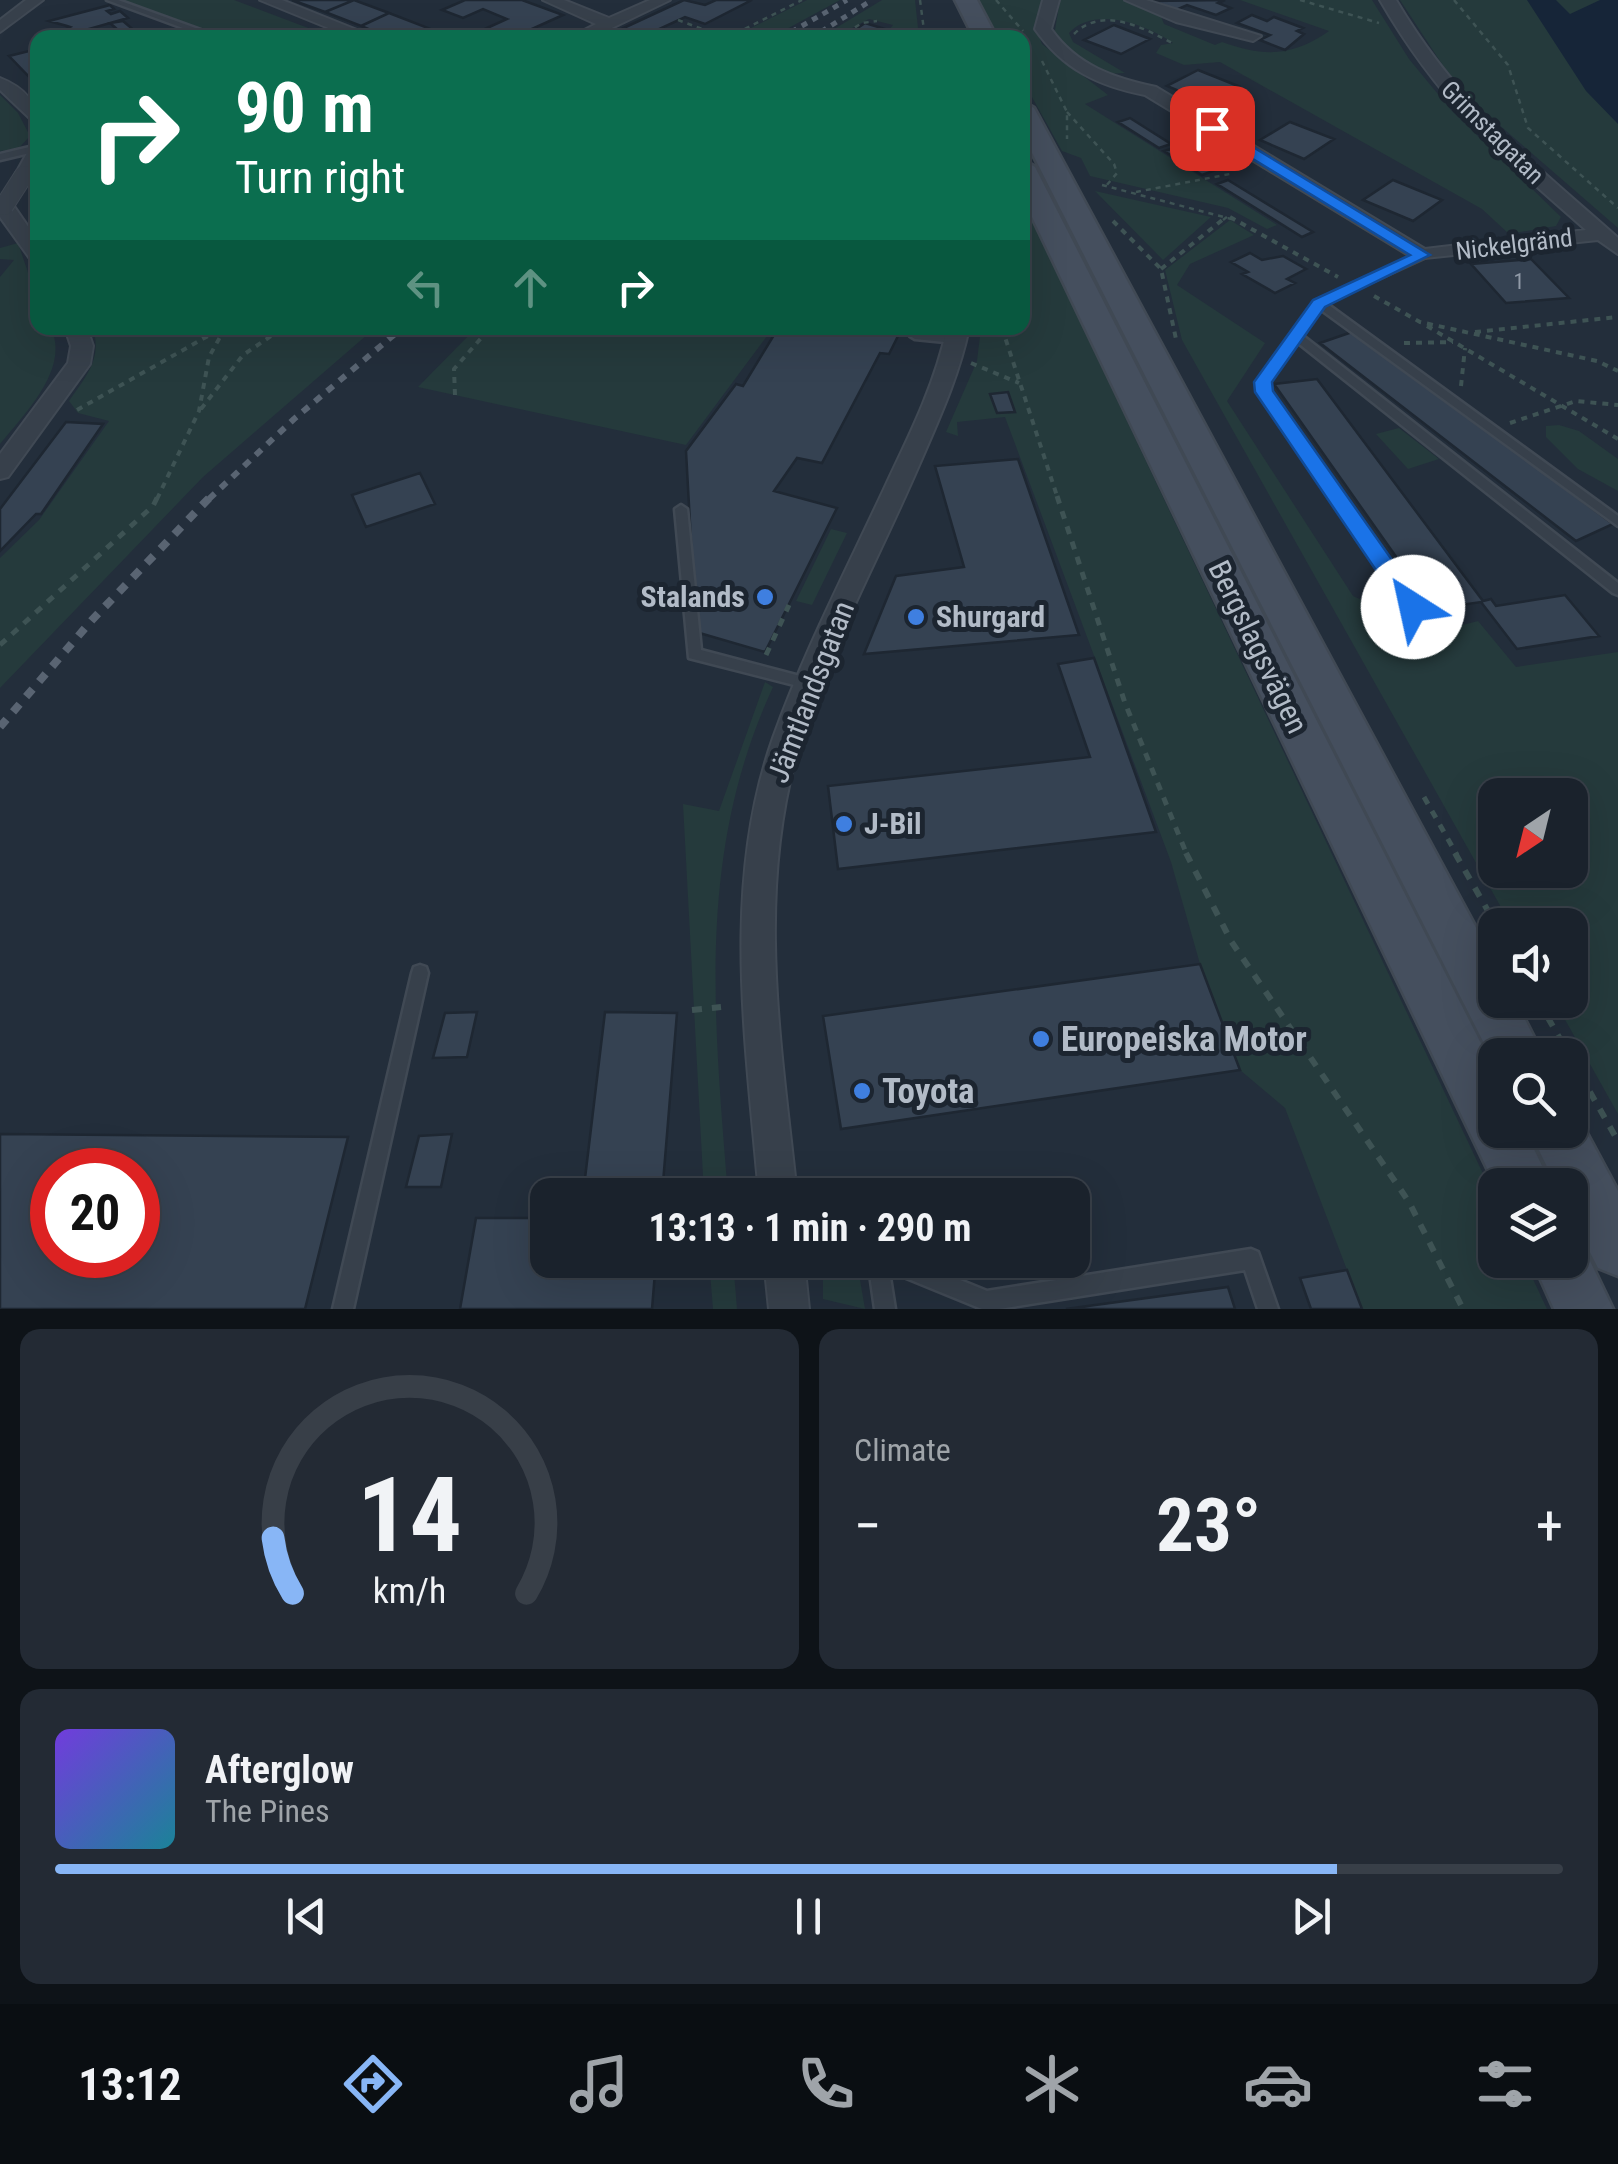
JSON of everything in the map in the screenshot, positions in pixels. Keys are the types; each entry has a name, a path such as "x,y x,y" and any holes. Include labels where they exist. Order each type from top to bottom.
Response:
{"main road":[{"path":"966,0 982,30"},
{"name":"Bergslagsvägen","path":"1030,123 1508,1038"},
{"name":"Bergslagsvägen","path":"1030,183 1478,1092"},
{"path":"1565,1148 1618,1248"},
{"path":"1569,1278 1584,1309"}],"street":[{"path":"0,26 36,0"},
{"path":"268,0 348,30"},
{"path":"551,0 608,23"},
{"path":"594,30 662,0"},
{"name":"Nickelgränd","path":"1051,0 1043,30 1063,55 1112,82 1150,91 1422,255 1610,241"},
{"path":"1134,0 1181,19 1253,36"},
{"name":"Grimstagatan","path":"1388,0 1424,60 1472,116 1610,241"},
{"path":"0,82 30,111"},
{"path":"30,163 2,208 30,245"},
{"path":"0,471 79,364 82,346 78,335"},
{"name":"Jämtlandsgatan","path":"776,1178 758,998 756,934 764,821 786,742 810,684 962,343"},
{"path":"785,1278 788,1309"}],"lane":[{"path":"110,0 196,30"},
{"path":"0,156 30,150"},
{"path":"1413,607 1264,392 1263,382 1319,304 1422,255"},
{"path":"1319,304 1618,522"},
{"path":"916,335 962,343"},
{"path":"1296,336 1618,590"},
{"path":"682,510 694,654 810,684"},
{"path":"343,1309 420,973"},
{"path":"927,1278 988,1305 1250,1258 1268,1309"},
{"path":"881,1278 885,1309"}],"path":[{"path":"742,30 802,0"},
{"path":"920,0 924,30"},
{"path":"996,0 1021,30"},
{"path":"1300,0 1406,31"},
{"path":"1454,0 1508,65 1533,135 1618,208"},
{"path":"1078,42 1073,37 1081,25 1105,19 1172,43"},
{"path":"678,20 705,30"},
{"path":"850,30 862,22 877,21"},
{"path":"1036,52 1068,112 1114,164 1118,173 1104,186 1228,216 1618,438"},
{"path":"1068,112 1068,145"},
{"path":"1133,192 1230,174"},
{"path":"1161,269 1228,216"},
{"path":"1108,217 1161,269 1176,339"},
{"path":"1468,333 1618,317"},
{"path":"1420,322 1598,361 1618,371"},
{"path":"76,410 91,398 144,374 211,335"},
{"path":"199,411 209,356 220,335"},
{"path":"0,645 153,506 199,411 243,355 273,335"},
{"path":"454,395 454,369 484,335"},
{"path":"1004,335 1124,704 1197,880 1232,941 1409,1202 1463,1309"},
{"path":"1376,344 1454,342"},
{"path":"962,343 1019,383"},
{"path":"1459,404 1465,348"},
{"path":"1492,429 1564,404 1618,405"},
{"path":"768,652 790,606 802,609"},
{"path":"1419,786 1487,908"},
{"path":"692,1010 721,1007"},
{"path":"1588,1088 1618,1141"}],"green space":[{"path":"111,0 234,0 313,30 199,30"},
{"path":"807,0 840,0 785,30 747,30"},
{"path":"882,0 915,0 918,28 889,30 893,25 869,19 848,30 833,30"},
{"path":"978,0 1043,0 1036,28 1042,44 1108,95 1085,104 1277,225 1267,229 1228,208 1090,176 1081,158 1062,151 1030,94 1030,30 994,30"},
{"path":"1060,0 1127,0 1160,14 1164,24 1215,45 1222,42 1277,52 1303,46 1329,31 1240,0 1372,0 1409,59 1451,110 1561,217 1556,226 1509,234 1482,209 1220,62 1184,65 1156,53 1161,45 1173,43 1136,25 1093,20 1069,33 1073,42 1125,73 1102,74 1073,56 1054,36"},
{"path":"1400,0 1618,0 1618,228 1459,90"},
{"path":"0,95 18,113 30,136 18,149 0,151"},
{"path":"1095,191 1211,217 1163,260"},
{"path":"1030,216 1480,1168 1478,1278 1532,1278 1547,1309 1362,1309 1285,1108 1240,1070 1200,964 1171,862 1005,417 957,422 958,436 946,432 977,361 980,335 1030,335"},
{"path":"1230,220 1254,235 1190,264 1177,285 1265,343 1227,401 1353,596 1404,620 1443,630 1478,621 1516,667 1618,652 1618,1114 1588,1061 1588,1038 1575,1038 1564,1018 1588,1018 1588,908 1501,908 1490,888 1588,888 1588,778 1478,778 1478,866 1182,340 1165,270"},
{"path":"18,243 30,278 30,335 53,335 55,359 42,390 0,444 0,277 14,260 0,259 0,248"},
{"path":"94,335 367,335 203,477 0,688 0,558 39,520 109,421 78,413 69,401 87,375 96,349"},
{"path":"469,335 768,335 686,445 418,387"},
{"path":"1546,426 1579,431 1618,459 1618,491 1578,469 1546,437"},
{"path":"1399,428 1439,459 1408,469 1376,434"},
{"path":"831,529 847,533 812,605 796,601"},
{"path":"765,682 773,687 748,749 732,812 721,874 716,937 718,1064 727,1178 703,1178 683,804 719,811"},
{"path":"710,1278 734,1278 737,1309 713,1309"},
{"path":"823,1278 860,1278 865,1309 823,1299"}],"water":[{"path":"1527,0 1556,0 1570,14 1600,0 1618,0 1618,124 1586,91"}],"building":[{"path":"292,0 354,0 325,12"},
{"path":"354,0 389,13 361,26 325,12"},
{"path":"465,0 522,0 563,15 530,30 492,30 487,28 507,19 483,9 463,18 442,10"},
{"path":"684,0 705,5 716,0 752,0 705,24 685,17 657,30 619,30"},
{"path":"1225,0 1218,3 1231,8 1216,15 1187,5 1176,10 1152,1"},
{"path":"110,5 114,9 107,11 111,14 120,11 128,18 86,30 68,30 70,27 49,21"},
{"path":"389,13 428,28 371,30 361,26"},
{"path":"1252,15 1267,21 1274,17 1303,28 1297,31 1304,34 1285,50 1260,40 1270,35 1237,23"},
{"path":"123,21 134,30 118,30 110,23"},
{"path":"865,23 888,30 855,30"},
{"path":"1114,25 1150,39 1121,54 1084,40"},
{"path":"30,51 30,78 9,56"},
{"path":"1198,70 1238,86 1207,103 1167,86"},
{"path":"1130,118 1171,144 1159,148 1118,122"},
{"path":"1290,122 1334,139 1304,159 1260,140"},
{"path":"1175,148 1213,171 1202,175 1164,151"},
{"path":"1228,180 1313,232 1302,237 1217,184"},
{"path":"1393,180 1442,200 1413,221 1363,200"},
{"path":"1250,253 1262,260 1283,256 1306,269 1287,279 1295,283 1275,293 1242,274 1248,272 1231,262"},
{"path":"1531,259 1569,298 1506,303 1471,264"},
{"path":"1355,331 1613,524 1576,541 1320,343"},
{"path":"774,335 898,335 889,354 880,353 822,463 797,458 774,491 837,508 765,652 696,632 686,451 736,384 743,386"},
{"path":"1317,379 1483,601 1491,599 1496,606 1565,595 1599,636 1517,649 1481,602 1433,609 1274,384"},
{"path":"1008,392 1015,412 997,413 990,394"},
{"path":"66,422 103,424 41,514 36,514 0,551 0,509"},
{"path":"1018,459 1079,635 864,654 896,576 964,567 935,466"},
{"path":"420,473 435,504 366,527 352,495"},
{"path":"1094,658 1156,832 838,869 828,786 1090,757 1058,664"},
{"path":"1200,964 1240,1070 841,1129 823,1016"},
{"path":"477,1012 467,1057 433,1058 445,1013"},
{"path":"605,1012 677,1013 663,1178 585,1178"},
{"path":"0,1134 348,1137 305,1309 0,1309"},
{"path":"452,1134 441,1187 406,1187 419,1136"},
{"path":"476,1218 530,1218 530,1278 655,1278 652,1309 460,1309"},
{"path":"1347,1270 1362,1309 1311,1309 1300,1278"},
{"path":"1228,1287 1235,1309 1066,1309"}],"railway":[{"path":"795,30 847,0"},
{"path":"824,30 872,0"},
{"path":"209,499 294,419 394,335"},
{"path":"0,727 92,620 211,496"}],"place":[{"name":"Stalands","path":"765,597"},
{"name":"Shurgard","path":"916,617"},
{"name":"J-Bil","path":"844,824"},
{"name":"Europeiska Motor","path":"1041,1039"},
{"name":"Toyota","path":"862,1091"}],"route":[{"path":"1212,128 1422,255 1319,304 1263,382 1264,392 1413,607"}]}
